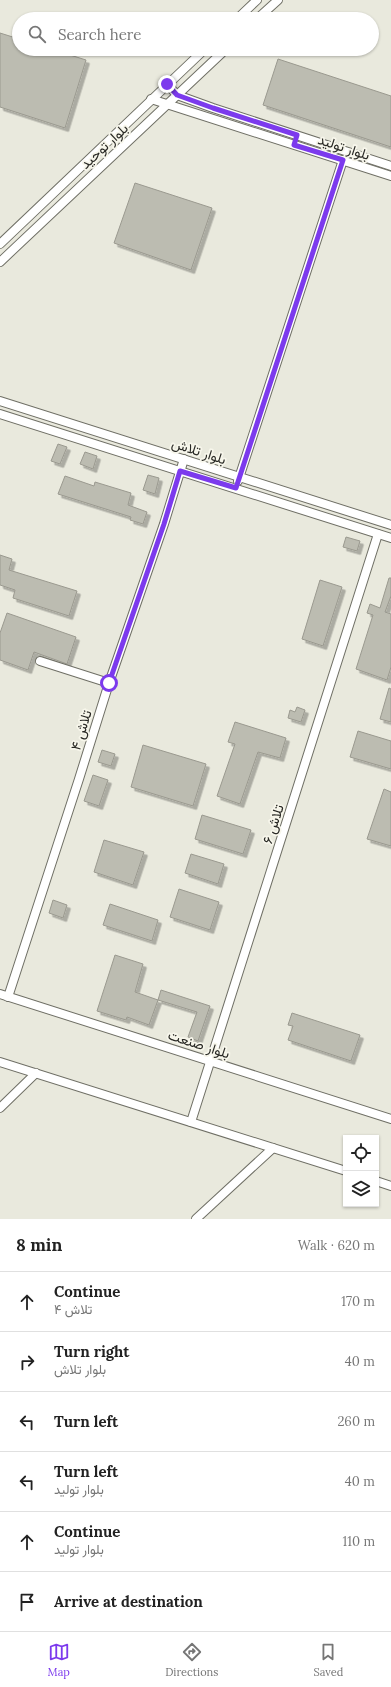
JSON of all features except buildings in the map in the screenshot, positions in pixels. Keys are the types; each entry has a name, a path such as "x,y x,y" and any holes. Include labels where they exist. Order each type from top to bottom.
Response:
{"street":[{"path":"244,12 257,0"},
{"path":"265,12 278,0"},
{"name":"بلوار توحید","path":"0,244 197,56"},
{"name":"بلوار توحید","path":"0,262 219,56"},
{"name":"بلوار تولید","path":"167,84 177,95 391,166"},
{"name":"بلوار تولید","path":"152,99 391,176"},
{"path":"294,145 297,135"},
{"path":"236,488 343,160"},
{"path":"378,172 381,163"},
{"name":"بلوار تلاش","path":"0,401 391,526"},
{"name":"بلوار تلاش","path":"0,414 391,538"},
{"name":"تلاش ۴","path":"8,997 109,683 164,524 184,459"},
{"name":"تلاش ۶","path":"191,1122 378,534"},
{"path":"40,661 109,683"},
{"name":"بلوار صنعت","path":"0,994 391,1119"},
{"path":"0,1062 343,1170"},
{"path":"0,1108 36,1073"},
{"path":"196,1219 273,1148"},
{"path":"379,1182 391,1186"}],"route":[{"path":"109,683 164,524 180,471 236,488 343,160 294,145 297,135 177,95 167,84"}]}
